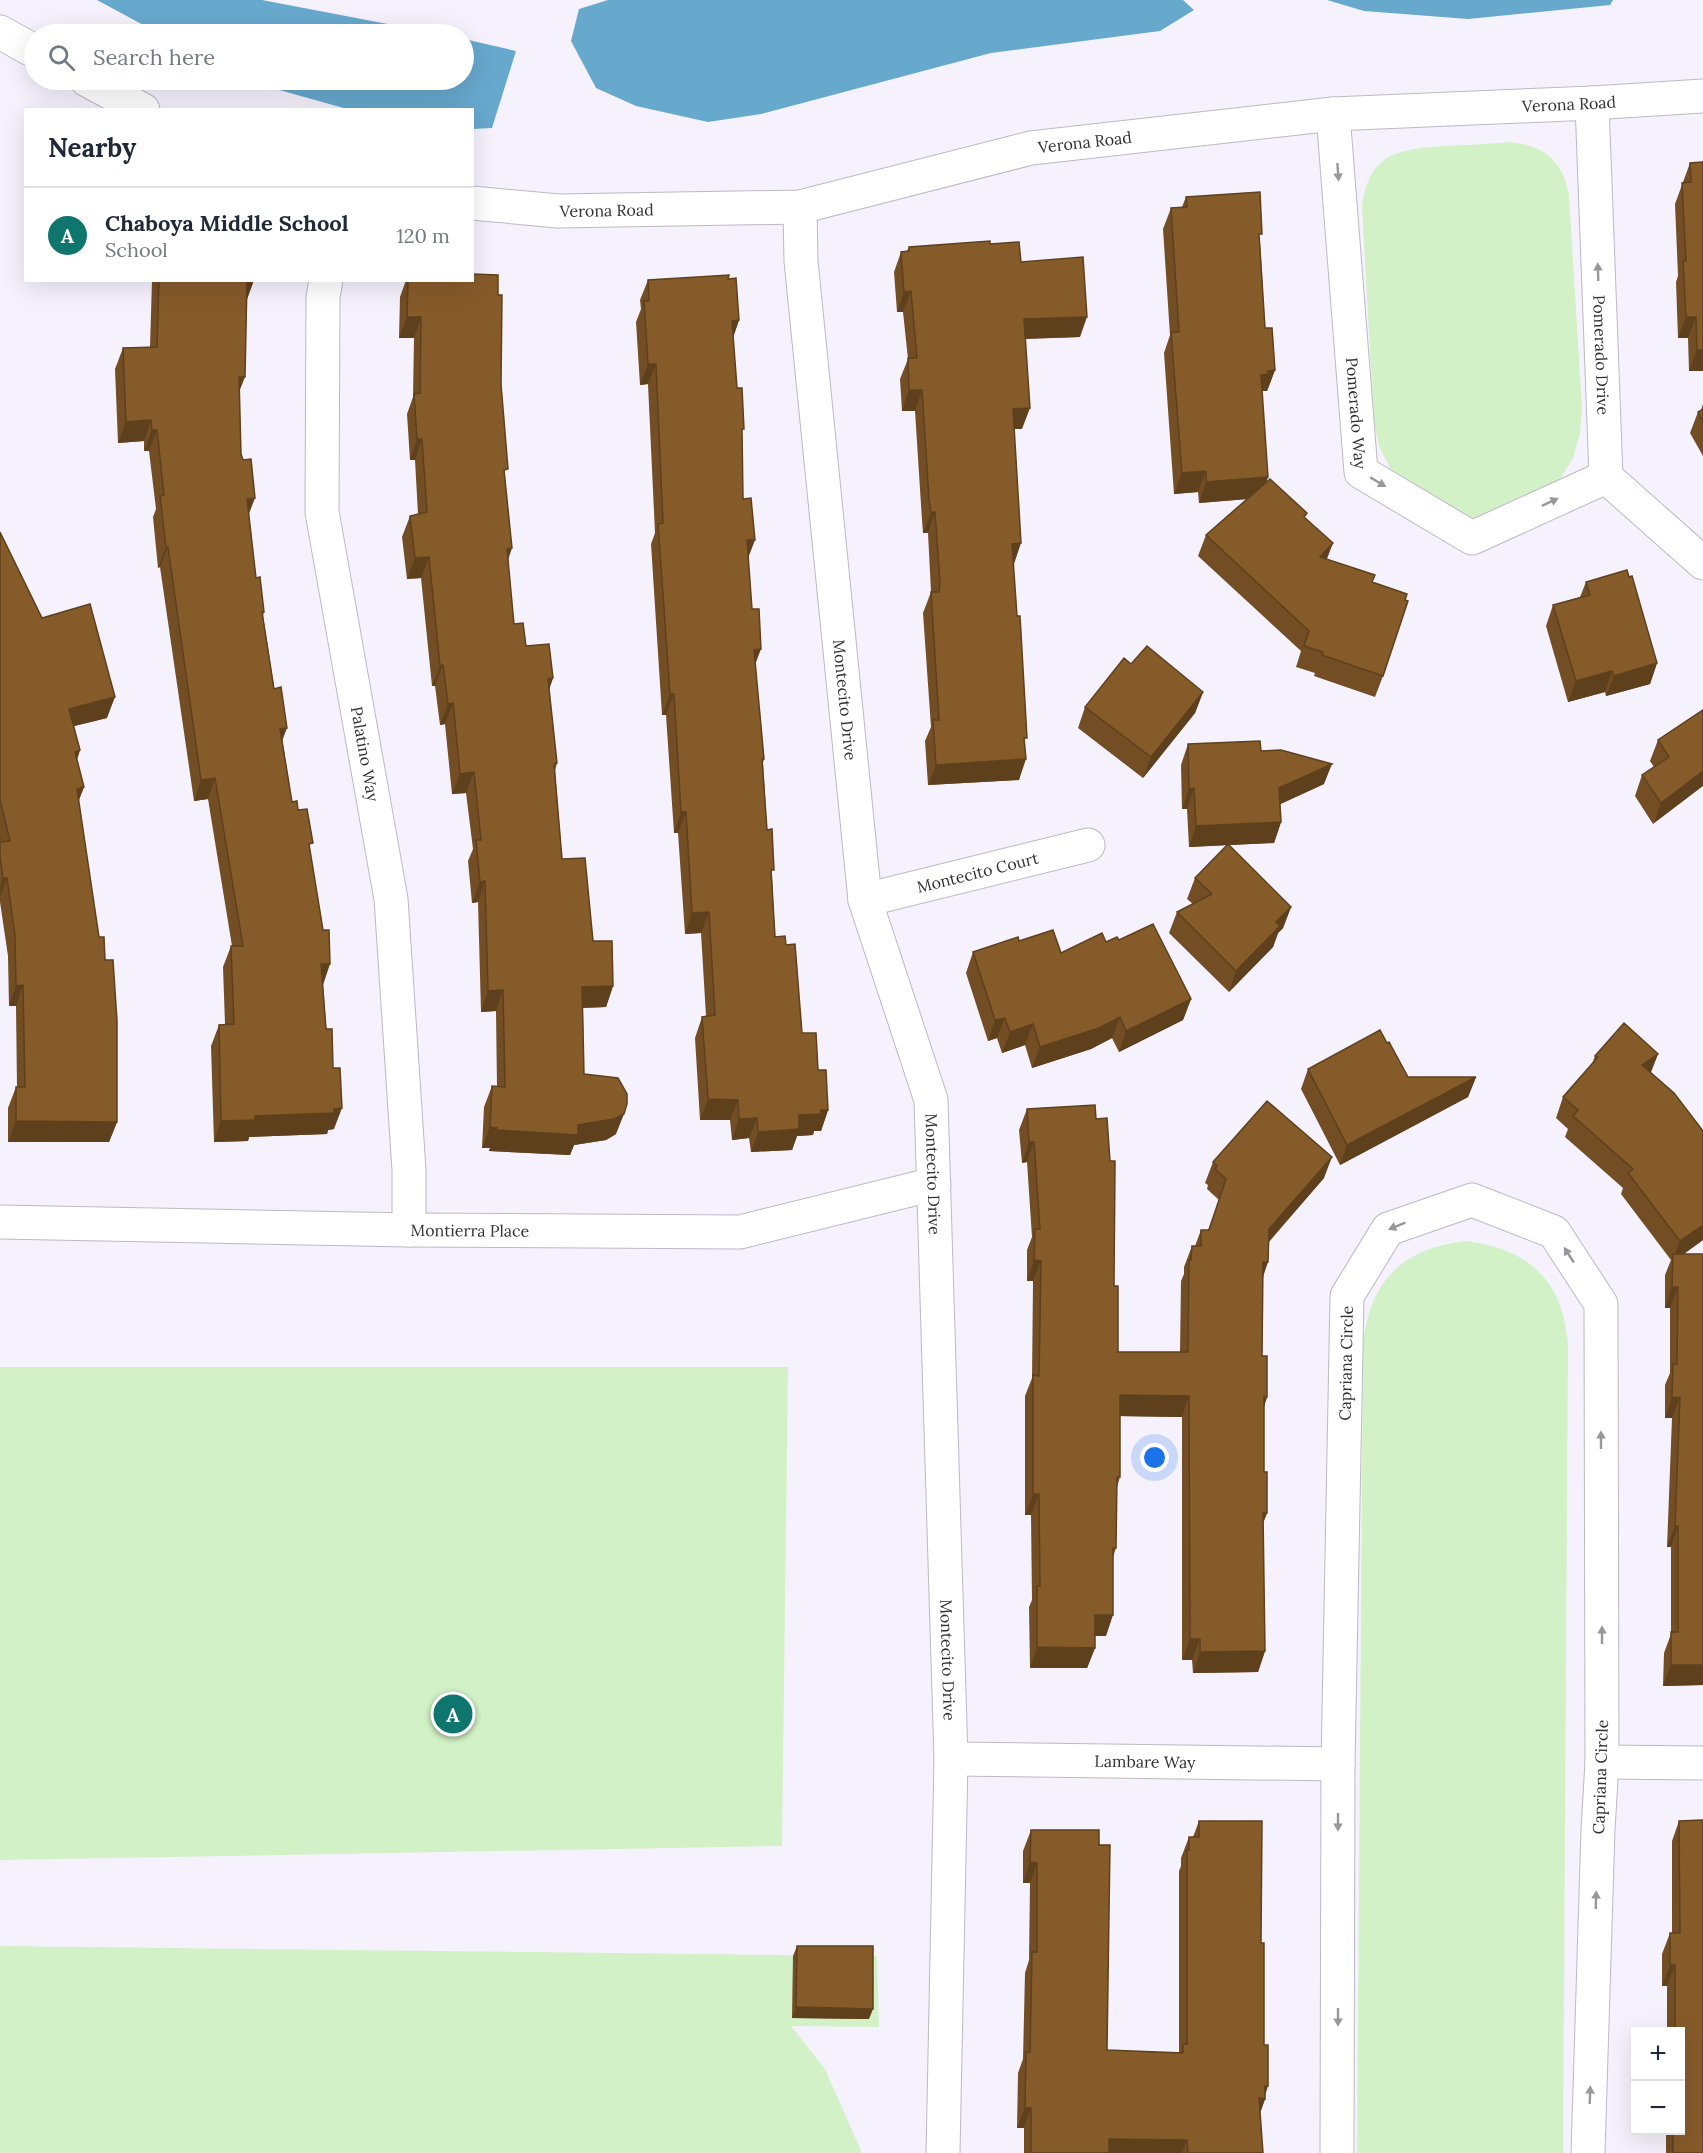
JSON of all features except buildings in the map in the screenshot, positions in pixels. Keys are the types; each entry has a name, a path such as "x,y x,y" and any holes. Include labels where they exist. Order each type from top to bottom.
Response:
{"street":[{"path":"0,33 24,46"},
{"path":"106,90 139,108"},
{"name":"Verona Road","path":"474,203 558,212 800,207 1031,148 1334,114 1703,96"},
{"name":"Pomerado Drive","path":"1592,103 1606,477"},
{"name":"Pomerado Way","path":"1334,114 1361,472 1472,538 1606,477"},
{"name":"Montecito Drive","path":"800,207 801,261 865,900 931,1100 951,1758 943,2153"},
{"name":"Palatino Way","path":"326,282 323,297 322,512 391,899 409,1170 409,1230"},
{"path":"1606,477 1703,563"},
{"name":"Montecito Court","path":"865,900 1088,845"},
{"name":"Montierra Place","path":"0,1222 409,1230 740,1232 933,1184"},
{"name":"Capriana Circle","path":"1337,2153 1338,1764 1347,1296 1388,1229 1472,1200 1554,1232 1601,1304 1602,1762 1597,1842 1588,2153"},
{"name":"Lambare Way","path":"951,1758 1338,1764"},
{"path":"1602,1762 1703,1763"}],"green space":[{"path":"1511,142 1534,147 1550,157 1562,173 1569,195 1582,408 1580,433 1573,458 1560,479 1542,496 1497,517 1472,518 1447,514 1404,488 1390,468 1379,446 1374,421 1362,208 1365,190 1371,176 1379,165 1400,152 1428,147"},
{"path":"1466,1241 1489,1245 1508,1252 1539,1272 1559,1303 1565,1322 1568,1345 1563,2153 1357,2153 1363,1344 1373,1302 1393,1271 1424,1251"},
{"path":"0,1367 788,1367 782,1846 0,1860"},
{"path":"0,1946 877,1956 879,2027 791,2026 825,2069 862,2153 0,2153"}],"water":[{"path":"97,0 262,0 388,24 141,24"},
{"path":"608,0 1183,0 1194,10 1160,31 991,53 761,114 708,122 636,106 596,88 571,41 579,9"},
{"path":"1327,0 1613,0 1610,5 1468,19 1364,11"},
{"path":"474,41 516,51 492,128 474,129 474,108 343,108 279,90 474,90"}],"place":[{"name":"Chaboya Middle School","path":"453,1714"}]}
